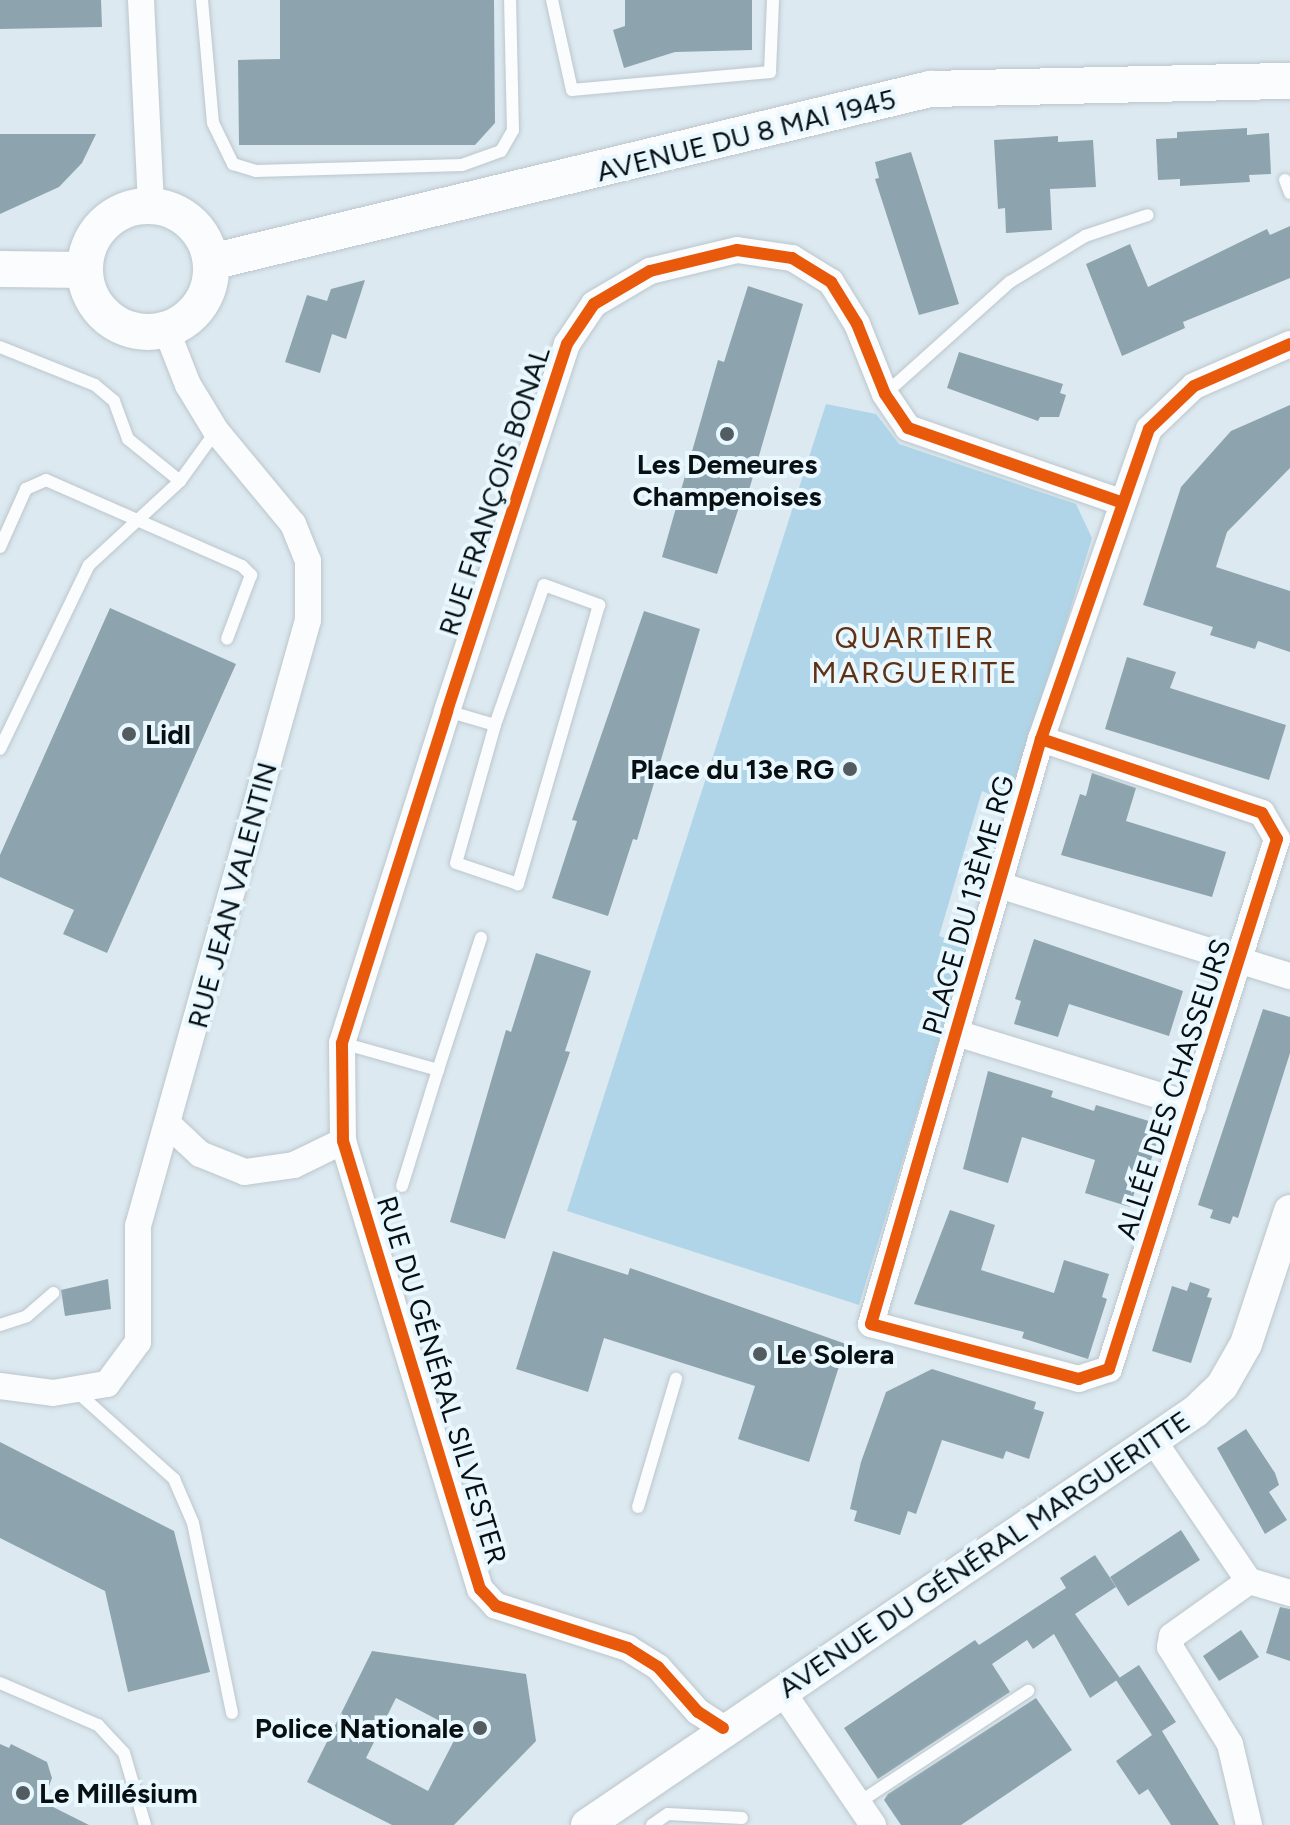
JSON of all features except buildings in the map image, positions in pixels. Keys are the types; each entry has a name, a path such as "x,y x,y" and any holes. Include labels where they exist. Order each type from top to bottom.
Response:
{"main road":[{"name":"AVENUE DU 8 MAI 1945","path":"211,262 930,89 1290,81"},
{"path":"151,206 187,219 199,231 211,262 206,295 197,309 166,329 140,332 112,321 91,297 85,270 89,248 107,220 122,211 151,206"},
{"path":"0,269 85,270"}],"street":[{"path":"141,0 151,206"},
{"name":"RUE FRANÇOIS BONAL","path":"343,1141 342,1043 567,344 594,304 650,271 737,250 792,258 831,282 857,324 885,394 908,428 1120,502"},
{"name":"RUE JEAN VALENTIN","path":"0,1386 53,1393 107,1384 138,1342 138,1226 308,620 311,592 308,561 293,524 216,431 188,385 166,329"},
{"path":"1120,502 1149,429 1194,386 1290,344"},
{"name":"PLACE DU 13ÈME RG","path":"871,1324 1041,739 1120,502"},
{"name":"ALLÉE DES CHASSEURS","path":"871,1324 1079,1379 1109,1369 1277,839 1262,813 1041,739"},
{"path":"999,885 1290,976"},
{"path":"956,1033 1193,1106"},
{"path":"168,1124 200,1154 245,1172 294,1165 343,1141"},
{"name":"RUE DU GÉNÉRAL SILVESTER","path":"343,1141 480,1589 496,1606 628,1648 658,1667 698,1712 723,1728"},
{"name":"AVENUE DU GÉNÉRAL MARGUERITTE","path":"587,1825 723,1728 1153,1440 1222,1386 1246,1344 1290,1211"},
{"path":"1153,1440 1249,1581 1290,1593"},
{"path":"1249,1581 1172,1636 1170,1647 1230,1744 1249,1825"},
{"path":"782,1691 865,1814"}],"lane":[{"path":"202,0 213,123 233,164 256,171 462,165 501,151 513,130 510,0"},
{"path":"552,0 572,90 770,72 773,0"},
{"path":"1285,180 1290,193"},
{"path":"885,394 1010,282 1085,236 1148,215"},
{"path":"0,347 95,385 114,401 128,439 180,481"},
{"path":"0,749 89,565 133,521 180,481 216,431"},
{"path":"0,547 26,489 46,480 133,521 242,566 251,575 227,639"},
{"path":"544,585 599,605 518,884 456,863 495,725 544,585"},
{"path":"447,711 495,725"},
{"path":"402,1186 481,938"},
{"path":"342,1043 438,1070"},
{"path":"0,1325 27,1316 53,1293"},
{"path":"638,1507 676,1379"},
{"path":"74,1389 174,1479 193,1523 232,1713"},
{"path":"0,1683 98,1725 124,1753 145,1825"},
{"path":"865,1814 1028,1691"},
{"path":"652,1825 668,1814 742,1818"}],"shaded area":[{"path":"826,404 876,414 899,444 1076,504 1092,538 1011,804 982,791 939,936 968,945 859,1305 567,1211"}],"cycle path":[{"path":"723,1728 698,1712 658,1667 628,1648 496,1606 480,1589 343,1141 342,1043 447,711 567,344 594,304 650,271 737,250 792,258 831,282 857,324 885,394 908,428 1120,502"},
{"path":"1041,739 1262,813 1277,839 1109,1369 1079,1379 871,1324 1041,739 1149,429 1194,386 1290,344"}],"place":[{"name":"Les Demeures Champenoises","path":"727,434"},
{"name":"Lidl","path":"129,734"},
{"name":"Place du 13e RG","path":"850,769"},
{"name":"Le Solera","path":"760,1354"},
{"name":"Police Nationale","path":"480,1728"},
{"name":"Le Millésium","path":"23,1793"}],"district":[{"name":"QUARTIER MARGUERITE","path":"915,655"}]}
